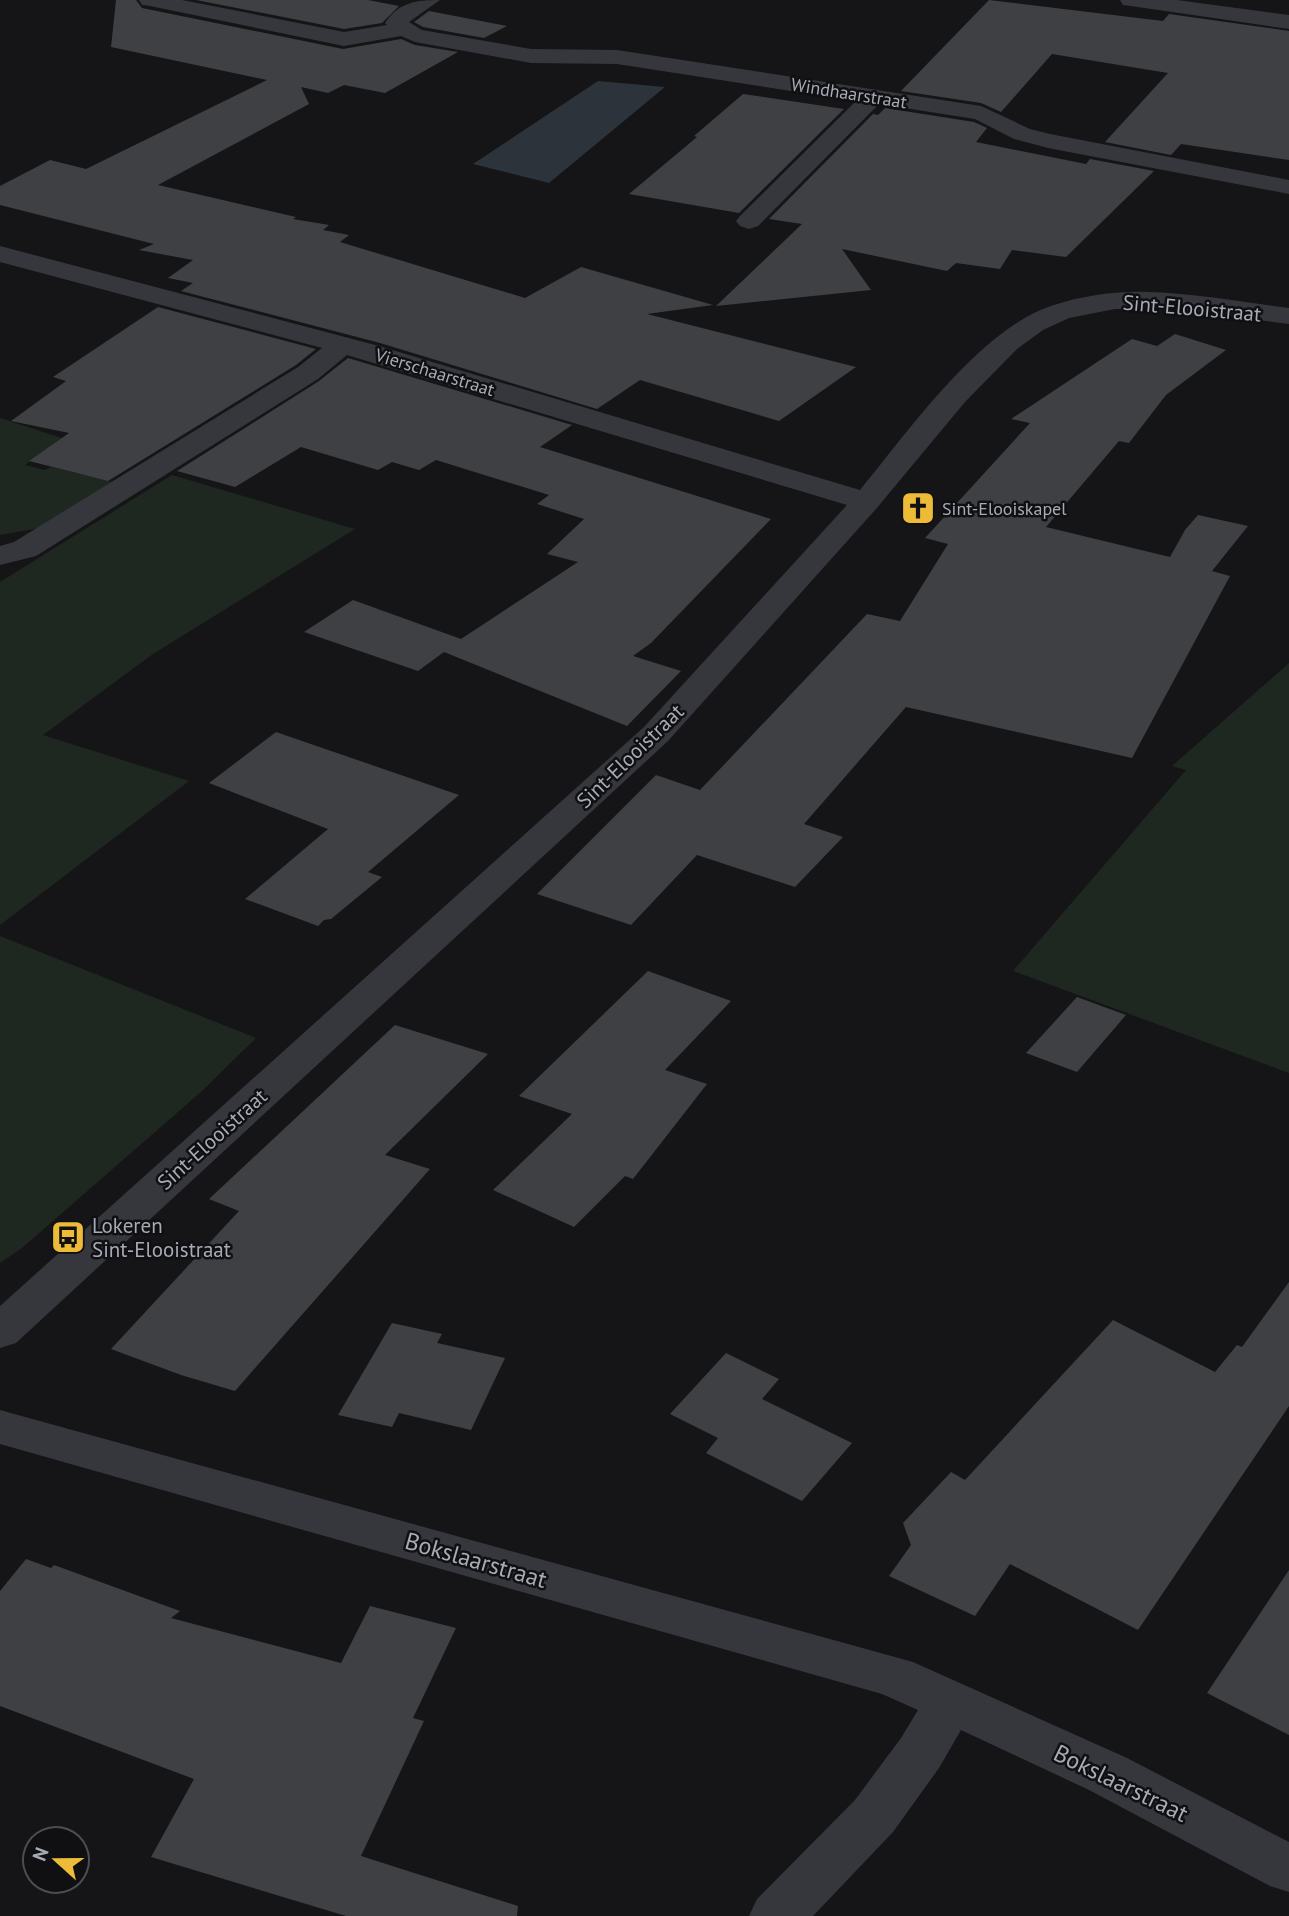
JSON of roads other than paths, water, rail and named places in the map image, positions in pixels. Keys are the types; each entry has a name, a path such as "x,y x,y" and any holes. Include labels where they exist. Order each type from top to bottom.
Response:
{"street":[{"name":"Windhaarstraat","path":"150,0 344,39 403,29 415,34 531,56 617,57 981,113 1022,134 1048,141 1289,187"},
{"path":"403,29 396,23 405,14 429,0"},
{"path":"1131,0 1289,22"},
{"path":"749,221 873,97"},
{"name":"Vierschaarstraat","path":"0,254 342,345 866,501"},
{"name":"Sint-Elooistraat","path":"0,1332 656,734 743,641 969,381 1028,325 1059,312 1100,302 1156,300 1289,316"},
{"path":"0,556 25,550 80,517 308,373 342,345"},
{"name":"Bokslaarstraat","path":"0,1427 882,1674 1108,1774 1289,1869"},
{"path":"777,1916 874,1816 920,1753 950,1702"}],"place":[{"name":"Sint-Elooiskapel","path":"918,508"},
{"name":"Lokeren Sint-Elooistraat","path":"68,1237"}]}
